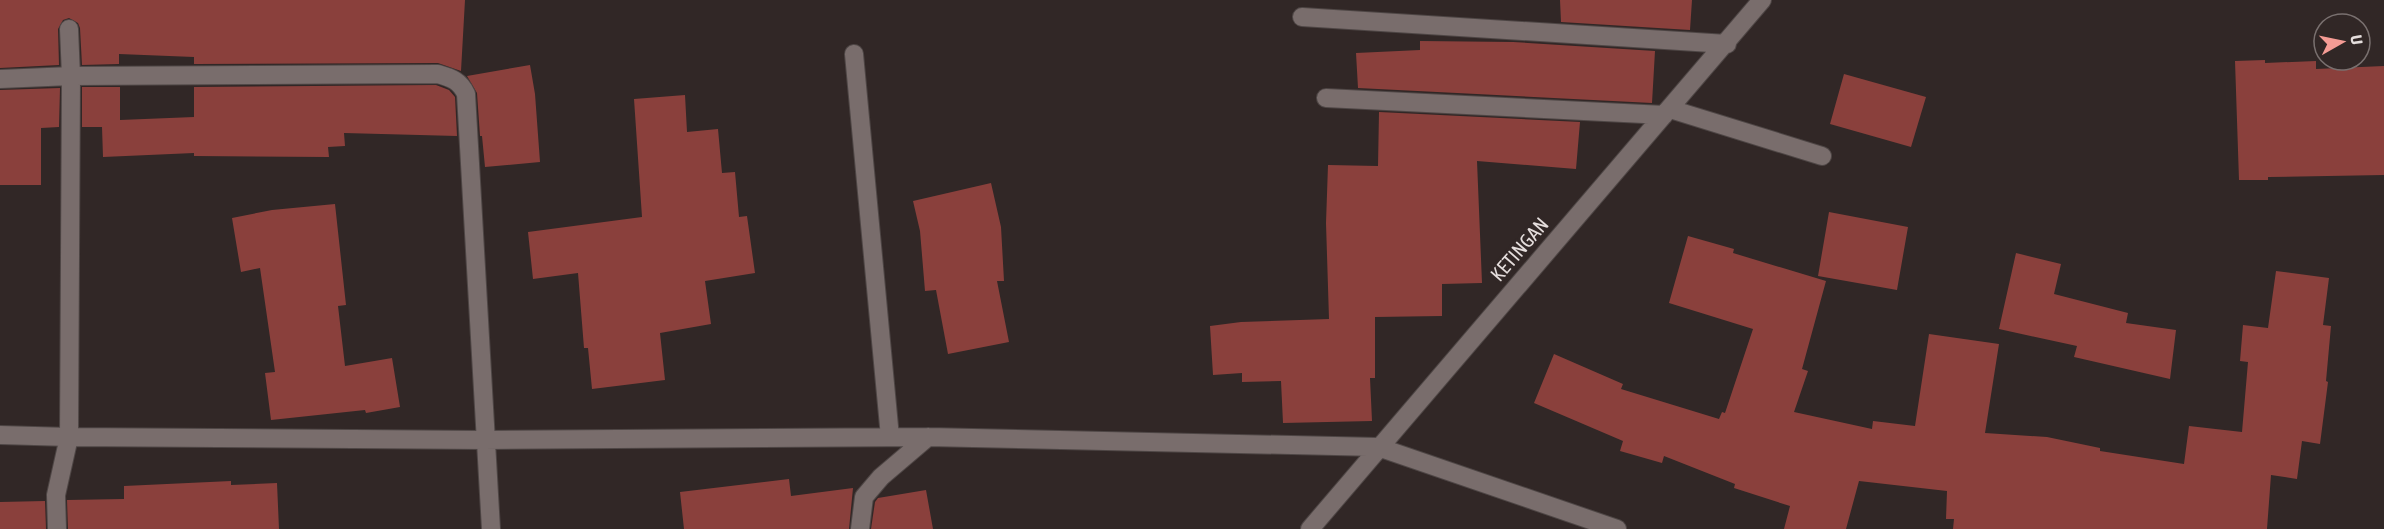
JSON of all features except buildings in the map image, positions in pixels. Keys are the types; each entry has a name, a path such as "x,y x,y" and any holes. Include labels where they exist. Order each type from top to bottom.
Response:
{"street":[{"name":"KETINGAN","path":"1310,529 1378,447 1727,44 1762,0"},
{"path":"1302,17 1727,44"},
{"path":"57,529 56,495 69,437 71,75 69,29"},
{"path":"854,54 890,437"},
{"path":"0,79 71,75 438,74 453,78 462,84 466,94 491,529"},
{"path":"1326,98 1667,112 1822,156"},
{"path":"0,435 485,440 928,437 1378,447 1617,529"},
{"path":"860,529 864,497 881,477 928,437"}]}
